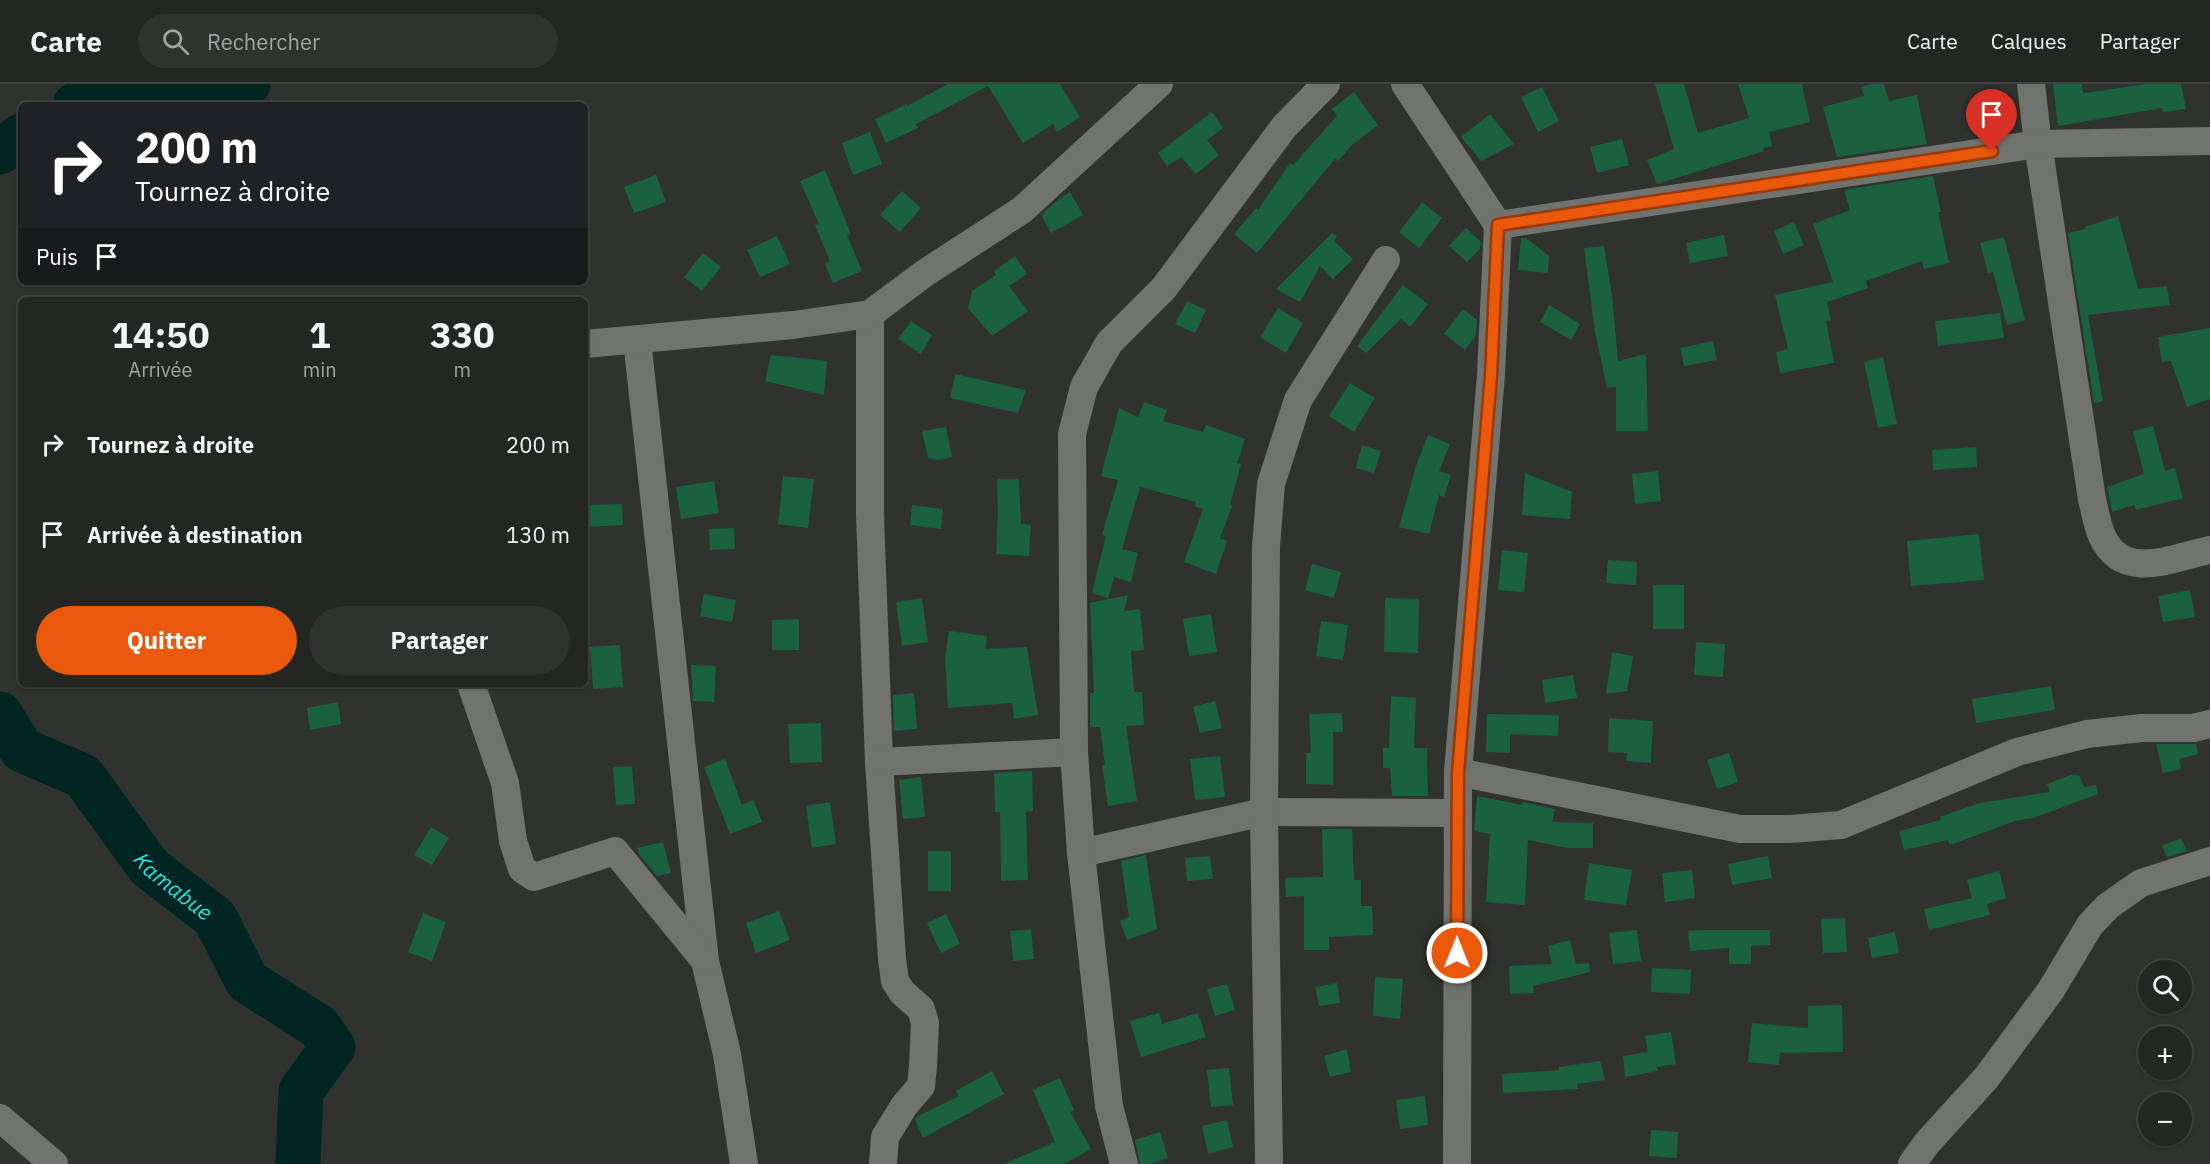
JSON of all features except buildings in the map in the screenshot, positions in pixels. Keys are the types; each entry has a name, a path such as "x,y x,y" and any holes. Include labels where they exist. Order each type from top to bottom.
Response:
{"street":[{"path":"588,344 794,325 870,314 926,273 1022,210 1159,84"},
{"path":"1124,1164 1109,1106 1081,852 1074,752 1072,434 1084,387 1109,343 1164,288 1284,127 1326,84"},
{"path":"1405,84 1498,225 1491,375 1458,772 1457,1164"},
{"path":"2031,84 2092,499 2101,534 2112,552 2121,560 2140,565 2210,550"},
{"path":"1498,225 2038,144 2210,141"},
{"path":"1269,1164 1264,812 1266,547 1271,484 1298,400 1386,260"},
{"path":"870,314 870,515 879,762 895,981 902,992 921,1009 925,1023 921,1086 904,1106 885,1137 883,1164"},
{"path":"637,340 705,962 727,1053 744,1164"},
{"path":"472,687 505,783 513,841 522,869 534,877 615,851 705,962"},
{"path":"1458,772 1740,829 1790,829 1841,825 2017,752 2087,734 2142,728 2193,728 2210,724"},
{"path":"879,762 1074,752"},
{"path":"1081,852 1264,812 1457,813"},
{"path":"1912,1164 1927,1143 1987,1077 2051,990 2090,926 2108,906 2141,883 2210,861"},
{"path":"0,1118 54,1164"}],"waterway":[{"path":"170,102 248,84"},
{"path":"82,102 93,97 142,102"},
{"path":"0,152 18,138"},
{"name":"Kamabue","path":"0,714 22,750 83,776 149,867 215,918 247,981 319,1027 333,1047 301,1091 298,1164"}],"route":[{"path":"1457,953 1458,772 1474,554 1491,375 1498,225 1992,151"}]}
